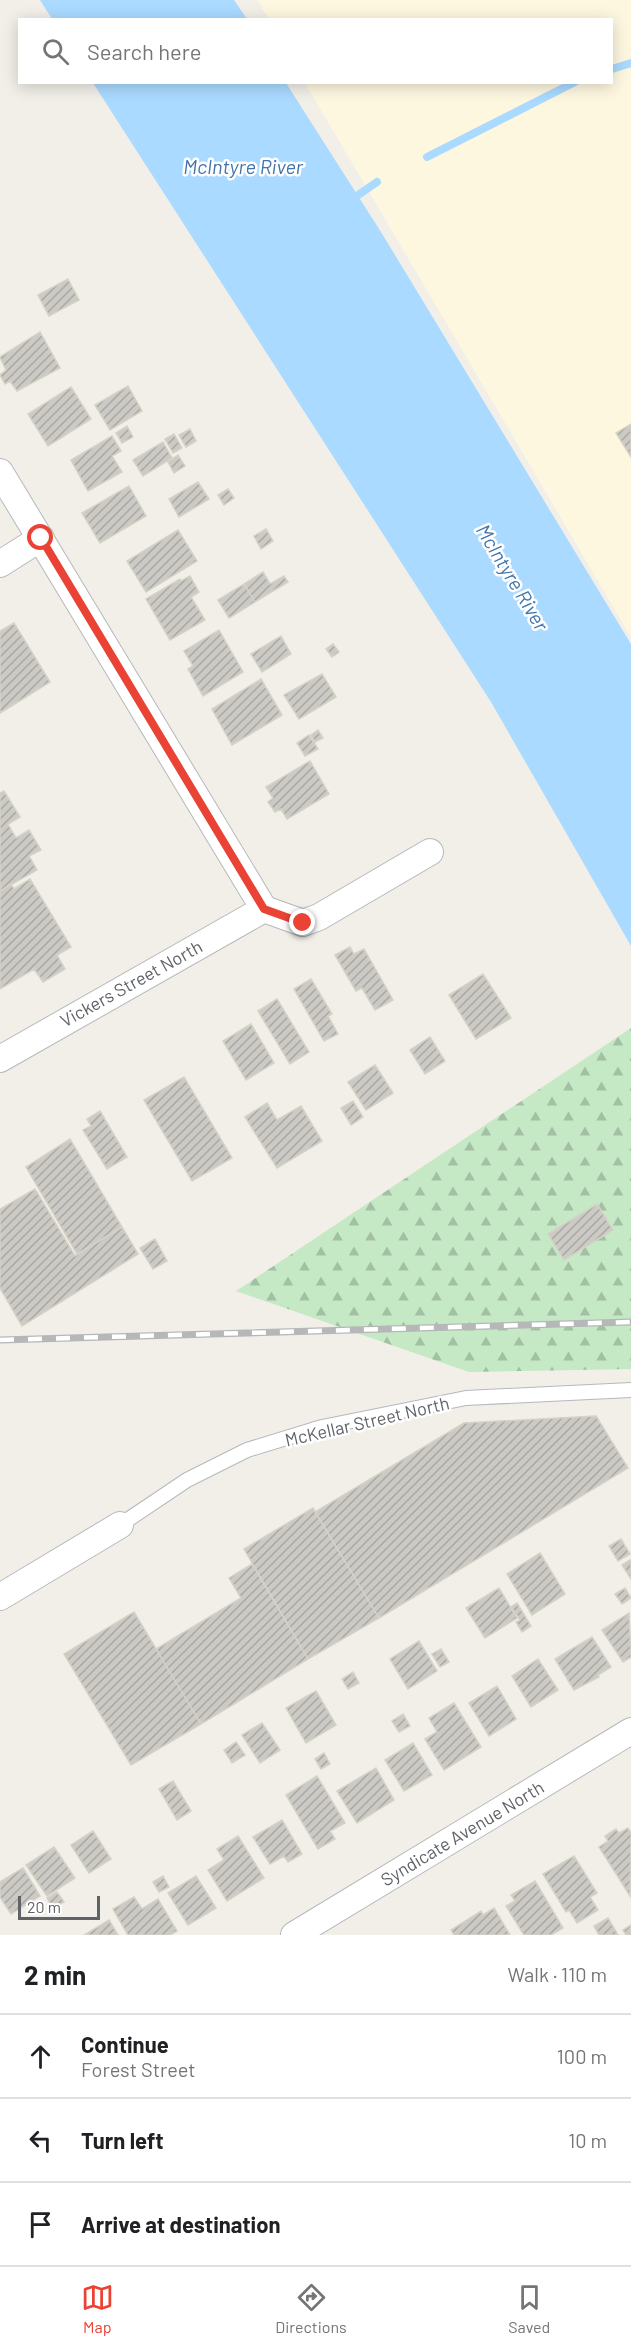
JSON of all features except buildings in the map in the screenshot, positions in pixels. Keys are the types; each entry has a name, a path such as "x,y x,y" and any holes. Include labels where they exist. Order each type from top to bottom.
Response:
{"street":[{"path":"0,472 264,909 303,923 430,852"},
{"path":"0,564 41,538"},
{"name":"Vickers Street North","path":"0,1059 264,909"},
{"name":"McKellar Street North","path":"0,1597 120,1525"},
{"name":"Syndicate Avenue North","path":"294,1935 631,1731"}],"lane":[{"name":"McKellar Street North","path":"120,1525 187,1480 237,1455 322,1427 466,1398 631,1390"}],"shaded area":[{"path":"257,0 631,0 631,637 306,84 613,84 613,18 268,18"}],"green space":[{"path":"631,1028 631,1369 469,1372 236,1291"}],"water":[{"path":"40,0 234,0 246,18 51,18"},
{"name":"McIntyre River","path":"94,84 287,84 381,232 631,644 631,946 491,702"}],"waterway":[{"path":"613,69 631,63"},
{"path":"427,157 571,84"},
{"path":"348,202 377,182"}],"railway":[{"path":"0,1340 631,1322"}],"route":[{"path":"41,538 264,909 303,923"}]}
